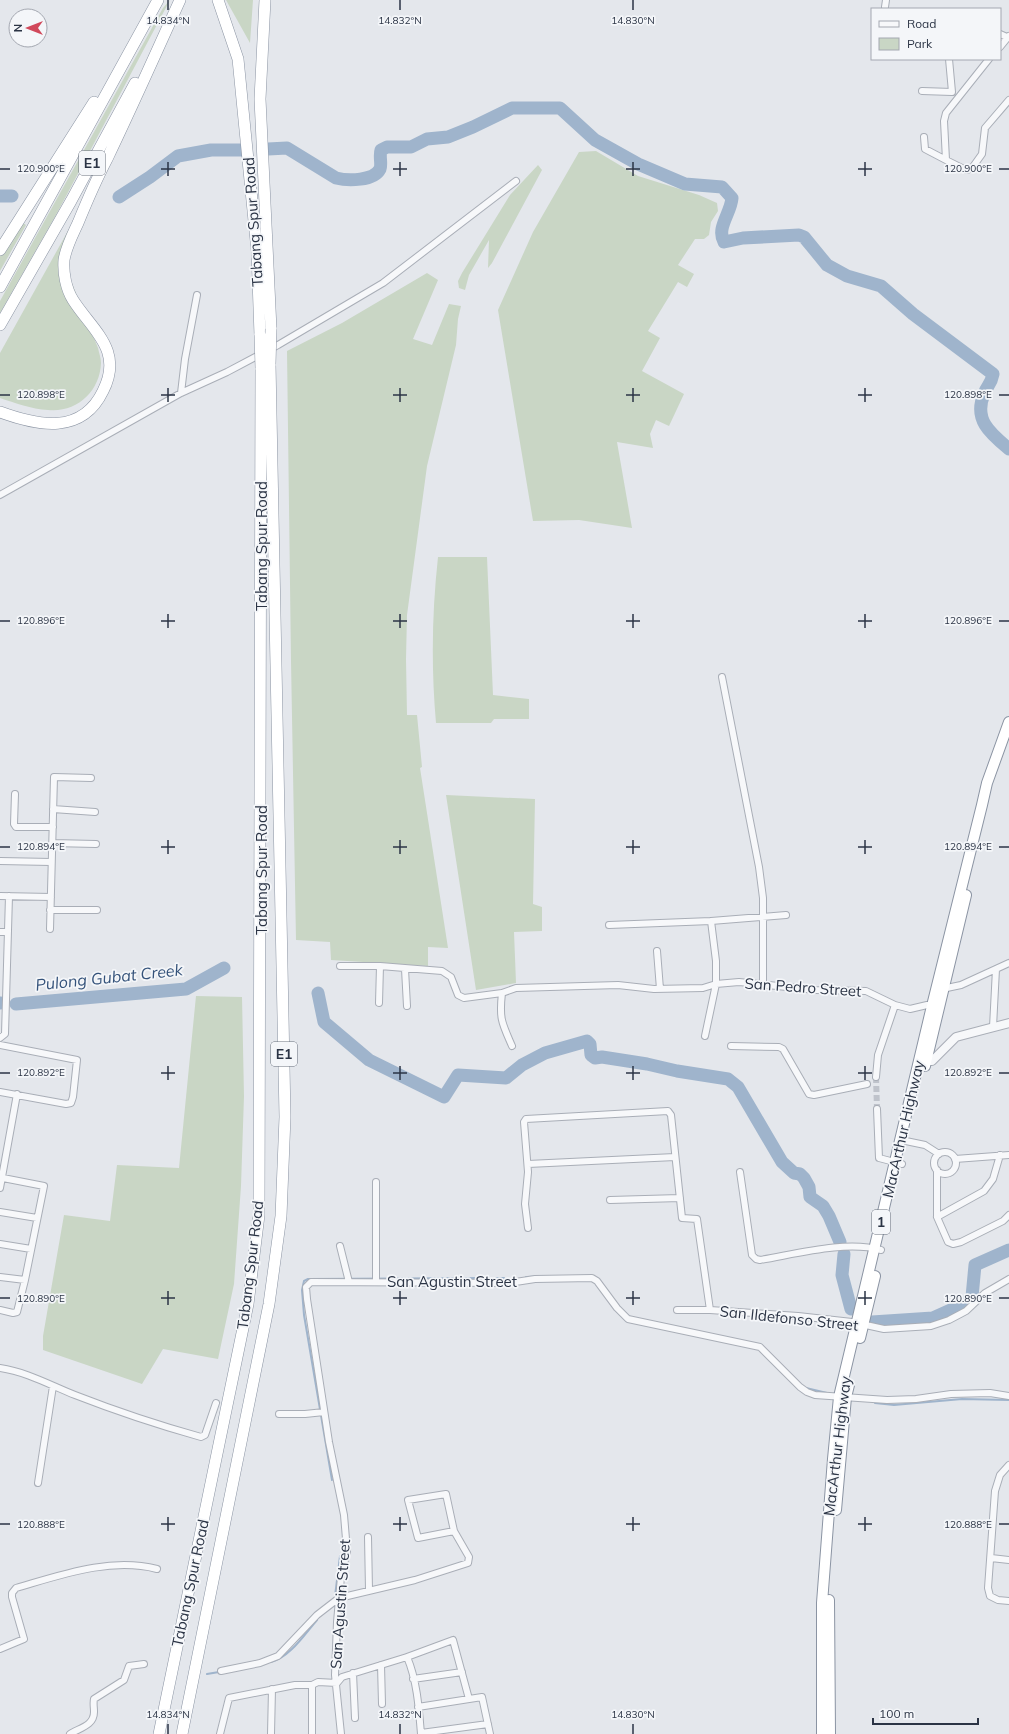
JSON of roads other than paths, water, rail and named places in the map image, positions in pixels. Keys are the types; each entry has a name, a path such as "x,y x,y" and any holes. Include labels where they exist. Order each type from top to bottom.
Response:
{"highway":[{"path":"0,250 157,0"},
{"name":"E1","path":"0,287 157,0"},
{"path":"0,412 36,422 59,424 85,414 93,407 104,390 107,383 109,367 107,350 102,336 72,299 65,276 64,259 68,244 92,189 180,0"},
{"name":"E1","path":"0,325 71,202 180,0"},
{"name":"Tabang Spur Road","path":"182,1734 269,1304 280,1216 285,1117 265,366 260,335 257,251 238,59 218,0"},
{"name":"Tabang Spur Road","path":"159,1734 248,1304 259,1215 265,366 271,329 260,99 265,0"},
{"name":"MacArthur Highway","path":"941,989 987,783 1009,722"},
{"name":"MacArthur Highway","path":"822,1734 822,1603 833,1459 843,1397 935,1007 994,784 1009,740"},
{"name":"MacArthur Highway","path":"830,1734 829,1603 843,1397"}],"street":[{"path":"885,7 886,0"},
{"path":"1001,46 1009,37"},
{"path":"949,60 952,92 958,98"},
{"path":"946,160 945,116 988,60"},
{"path":"922,91 952,92"},
{"path":"924,137 925,149 962,168 967,170 972,168 984,149 985,128 1009,100"},
{"path":"0,496 181,393 227,372 278,345 383,283 516,181"},
{"path":"181,393 185,359 197,296"},
{"path":"722,677 759,867 763,898 763,985"},
{"path":"50,929 54,777 91,778"},
{"path":"14,794 14,824 16,827 53,827"},
{"path":"53,809 95,812"},
{"path":"52,843 96,844"},
{"path":"0,861 52,862"},
{"path":"0,896 51,897"},
{"path":"2,1035 9,896"},
{"path":"50,910 96,910"},
{"path":"609,925 786,916"},
{"path":"705,1036 716,984 716,961 711,921"},
{"path":"0,932 8,932"},
{"path":"657,951 660,989"},
{"path":"941,989 961,985 1009,963"},
{"path":"340,966 380,966 405,969 408,1006"},
{"path":"380,966 380,1003"},
{"name":"San Pedro Street","path":"405,969 442,971 447,973 451,977 458,995 464,998 502,993 516,988 618,985 660,989 703,988 716,984 739,982 816,990 866,991 894,1005 910,1009 927,1005 935,1007"},
{"path":"992,1027 996,969"},
{"path":"502,993 500,1011 501,1020 512,1046"},
{"path":"876,1076 878,1055 894,1005"},
{"path":"923,1061 932,1061 956,1037 1009,1023"},
{"path":"0,1045 76,1060 73,1097 71,1103 66,1104 0,1092"},
{"path":"731,1046 779,1047 783,1049 809,1094 814,1095 868,1084"},
{"path":"0,1188 17,1094"},
{"path":"877,1109 879,1158 899,1163"},
{"name":"San Ildefonso Street","path":"528,1228 525,1204 528,1164 524,1122 526,1119 668,1111 671,1115 682,1218 697,1219 710,1310 798,1316 884,1329 899,1329 937,1324 949,1320 966,1311 985,1293 1009,1279"},
{"path":"904,1140 925,1145 939,1154"},
{"path":"937,1170 942,1173 951,1172 956,1165 955,1159 950,1153 945,1152 939,1154 935,1164 937,1170 937,1217 948,1242 953,1244 961,1242 1004,1220 1009,1215"},
{"path":"937,1217 984,1190 993,1179 1000,1155"},
{"path":"955,1159 1009,1155"},
{"path":"528,1164 675,1157"},
{"path":"740,1172 752,1255 756,1259 837,1247 878,1249"},
{"path":"0,1310 13,1313 17,1312 44,1186 3,1178"},
{"path":"376,1182 376,1282"},
{"path":"610,1200 680,1198"},
{"path":"0,1212 37,1218"},
{"path":"0,1244 31,1249"},
{"path":"340,1246 349,1282"},
{"path":"0,1277 25,1280"},
{"name":"San Agustin Street","path":"341,1734 335,1675 339,1598 341,1578 347,1551 344,1515 324,1412 306,1287 311,1282 509,1283 535,1279 592,1278 597,1280 624,1317 760,1347 800,1387 815,1395 888,1400 916,1399 950,1394 990,1393 1009,1396"},
{"path":"677,1310 710,1310"},
{"path":"0,1368 12,1370 119,1412 201,1437 205,1435 216,1403"},
{"path":"38,1483 53,1386"},
{"path":"280,1414 324,1412"},
{"path":"1009,1465 1000,1475 995,1491 988,1588 990,1596 998,1600 1009,1601"},
{"path":"221,1671 260,1663 278,1656 318,1615 339,1598 415,1580 468,1563 469,1557 454,1531 446,1494 408,1500 418,1538 454,1531"},
{"path":"368,1537 369,1590"},
{"path":"991,1558 1009,1560"},
{"path":"0,1649 24,1639 12,1597 12,1593 16,1588 57,1576 100,1567 135,1565 157,1569"},
{"path":"220,1734 229,1698 295,1685 312,1685 318,1682 337,1683 342,1677 407,1657 453,1640 468,1699"},
{"path":"407,1657 411,1666 421,1734 488,1724"},
{"path":"70,1734 87,1726 93,1718 94,1699 124,1680 128,1667 144,1664"},
{"path":"381,1665 382,1704"},
{"path":"413,1679 462,1672"},
{"path":"353,1674 355,1718"},
{"path":"312,1685 312,1734"},
{"path":"271,1734 272,1689"},
{"path":"418,1707 482,1697 490,1734"}],"waterway":[{"path":"268,149 287,148 336,178 347,180 360,179 367,178 377,173 381,167 381,150 387,147 411,147 427,139 448,137 473,127 512,108 560,108 595,140 638,164 685,184 722,187 732,198 722,231 724,242 743,238 799,235 804,237 827,265 847,276 881,286 913,314 993,374 981,403 982,419 990,432 1009,449"},
{"path":"119,197 150,177 178,156 211,150 243,150"},
{"path":"0,196 12,196"},
{"name":"Pulong Gubat Creek","path":"16,1004 186,989 224,968"},
{"name":"Pulong Gubat Creek","path":"318,993 324,1022 369,1060 444,1097 458,1075 506,1078 522,1065 545,1053 587,1041 590,1044 591,1055 595,1058 602,1057 647,1064 677,1071 728,1079 738,1087 782,1162 794,1173 800,1174 804,1178 809,1187 810,1197 823,1206 840,1242"},
{"name":"Pulong Gubat Creek","path":"872,1322 933,1318 962,1305 972,1297 975,1265 1009,1250"},
{"name":"Pulong Gubat Creek","path":"844,1254 842,1275 851,1309"},
{"path":"526,1277 559,1276"},
{"path":"332,1480 304,1315 302,1290 304,1281 308,1279 489,1278"},
{"path":"496,1278 504,1278"},
{"path":"806,1388 827,1393"},
{"path":"875,1403 894,1405 962,1399 1009,1400"},
{"path":"335,1596 340,1556"},
{"path":"271,1662 278,1659 290,1650 302,1639 317,1620"},
{"path":"207,1674 219,1672"}],"tunnel":[{"path":"876,1077 877,1109"}]}
